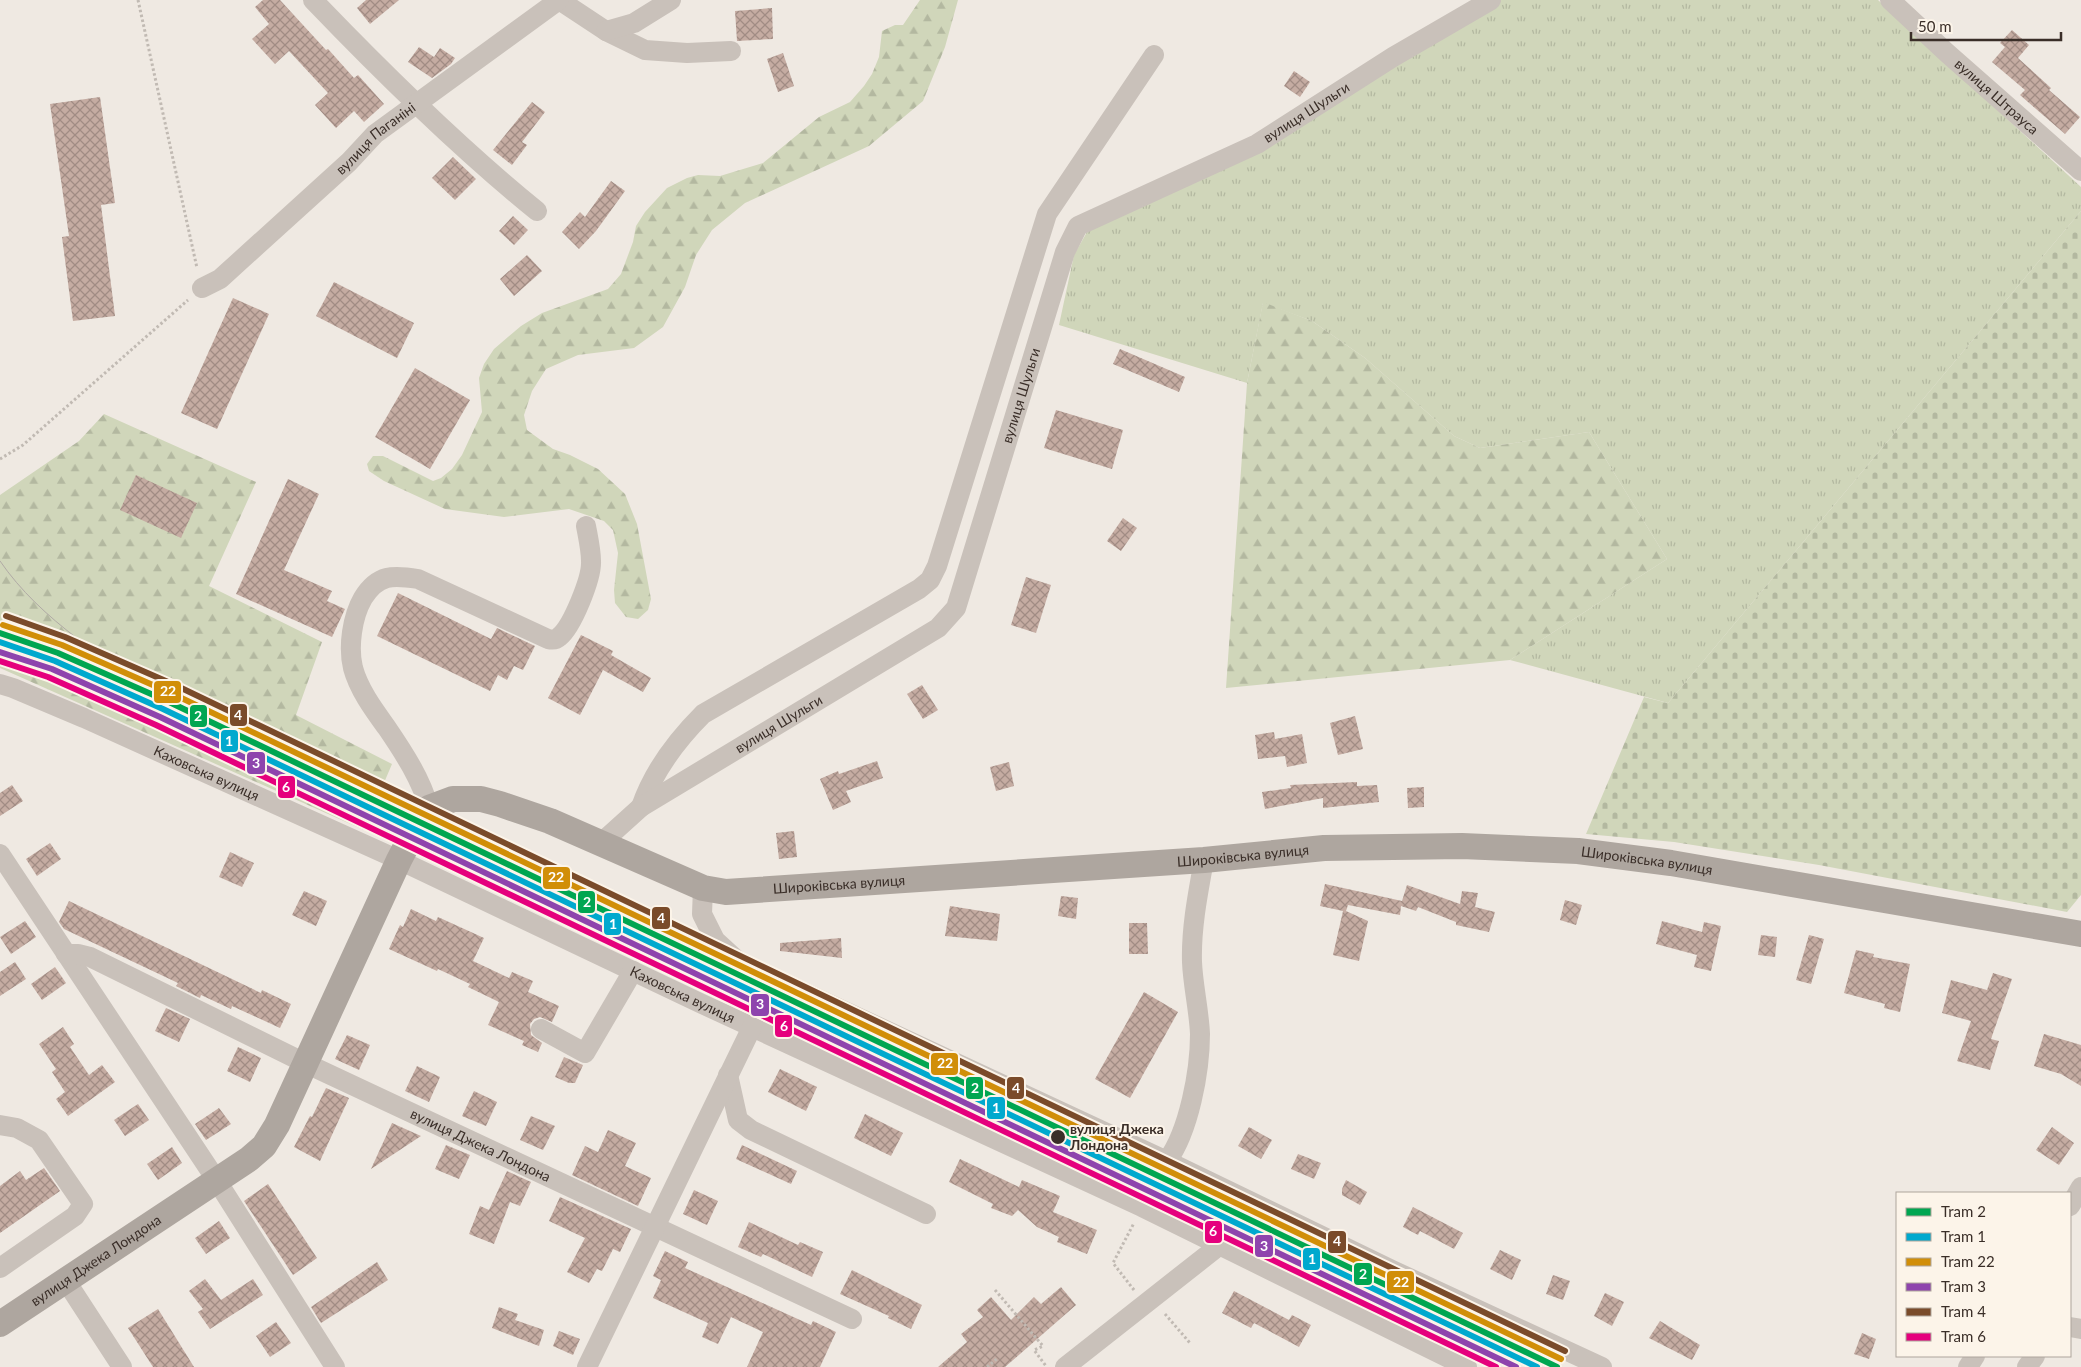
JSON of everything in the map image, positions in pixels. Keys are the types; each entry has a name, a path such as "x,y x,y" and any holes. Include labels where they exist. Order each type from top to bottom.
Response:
{"main road":[{"name":"Широківська вулиця","path":"426,812 453,799 481,799 550,821 703,888 726,892 1204,860 1324,848 1462,846 1578,851 1671,863 2080,933"},
{"name":"вулиця Джека Лондона","path":"0,1324 217,1181 264,1146 277,1125 399,860 426,812"}],"street":[{"path":"313,0 418,103 506,186 537,212"},
{"name":"вулиця Паганіні","path":"202,288 220,279 349,162 376,134 559,0"},
{"path":"559,0 606,31 645,50 687,53 731,51"},
{"path":"606,31 634,23 672,0"},
{"name":"вулиця Штрауса","path":"1890,0 2081,171"},
{"name":"вулиця Шульги","path":"600,844 641,807 938,628 956,608 1064,252 1078,226 1257,144 1393,57 1487,1"},
{"path":"641,807 648,786 678,741 703,714 919,589 930,580 937,566 1046,214 1154,55"},
{"path":"426,812 425,791 413,769 373,708 353,669 351,656 353,629 362,600 377,581 386,577 418,579 548,639 557,639 561,636 572,618 589,578 592,562 586,526"},
{"name":"Каховська вулиця","path":"0,684 84,718 399,860 752,1027 1142,1207 1460,1365"},
{"path":"0,854 217,1181 335,1367"},
{"path":"1167,1161 1173,1153 1188,1109 1197,1066 1200,1035 1192,962 1195,911 1204,860"},
{"path":"703,888 702,914 710,932 715,940 739,962 1167,1161 1392,1270 1602,1367"},
{"name":"вулиця Джека Лондона","path":"66,954 90,956 305,1063 852,1319"},
{"path":"541,1028 585,1053 633,971"},
{"path":"586,1367 752,1027"},
{"path":"728,1075 738,1120 751,1130 926,1214"},
{"path":"0,1125 17,1128 39,1140 83,1204 75,1216 0,1268"},
{"path":"2071,1204 2081,1187"},
{"path":"1065,1367 1220,1245"},
{"path":"66,1281 122,1367"}],"path":[{"path":"0,459 23,446 202,288 138,0"},
{"path":"1142,1207 1114,1262 1147,1302 1190,1343"},
{"path":"995,1290 1043,1346 1034,1350 1046,1367"},
{"path":"987,1367 998,1358"}],"green space":[{"path":"920,0 958,0 945,47 923,101 869,146 745,203 712,230 696,255 685,287 663,327 634,348 578,355 546,369 532,391 524,415 527,430 553,449 598,469 625,494 637,524 651,599 648,610 638,619 626,617 615,603 614,590 618,553 613,530 604,521 569,509 504,517 445,509 384,481 369,471 367,464 373,456 383,456 433,481 441,478 452,469 462,455 482,412 479,378 484,364 494,349 521,326 542,313 608,289 621,274 633,242 636,226 645,212 667,188 698,175 720,176 763,163 819,117 850,102 872,74 879,57 882,31 895,25 903,25"},
{"path":"1501,0 1878,0 2081,187 2081,211 1668,703 1510,660 1667,559 1589,432 1480,448 1454,436 1365,358 1312,321 1263,303 1247,383 1059,325 1074,255 1087,232"},
{"path":"2081,211 2081,895 2067,912 1819,865 1674,842 1586,834 1644,697 1668,703"},
{"path":"1263,302 1312,321 1365,358 1454,436 1480,448 1589,432 1667,559 1510,660 1226,688 1247,383"},
{"path":"104,414 256,482 209,586 322,642 296,715 392,764 364,830 0,668 0,495 79,441"}],"building":[{"path":"263,0 280,0 354,78 358,75 384,104 364,122 354,111 336,128 315,105 328,93 289,51 275,64 252,39 269,24 255,7"},
{"path":"366,0 399,0 370,24 357,8"},
{"path":"772,8 773,39 737,41 735,11"},
{"path":"2012,30 2029,45 2018,58 2051,88 2049,90 2080,117 2065,134 2020,95 2025,90 1992,62 2005,47 2000,43"},
{"path":"419,47 434,57 440,48 455,58 451,64 432,78 408,62"},
{"path":"783,53 794,86 778,92 767,59"},
{"path":"1294,71 1310,82 1300,97 1284,86"},
{"path":"100,97 115,203 101,205 115,316 73,321 62,237 69,236 50,104"},
{"path":"532,102 545,112 522,142 527,145 512,165 493,150"},
{"path":"453,157 476,179 455,200 432,178"},
{"path":"611,181 625,191 596,231 579,249 562,232 580,212 585,217"},
{"path":"513,216 528,230 514,245 499,231"},
{"path":"527,255 542,271 514,296 500,279"},
{"path":"334,282 414,323 397,358 316,316"},
{"path":"233,298 269,314 217,429 181,413"},
{"path":"1120,349 1185,377 1179,392 1113,364"},
{"path":"415,368 470,400 430,469 375,437"},
{"path":"1056,410 1123,430 1112,469 1044,448"},
{"path":"136,475 197,503 181,538 120,510"},
{"path":"288,479 319,494 284,570 332,591 327,601 345,609 332,637 236,594"},
{"path":"1123,518 1137,528 1121,551 1107,541"},
{"path":"1026,577 1051,585 1036,633 1011,625"},
{"path":"398,593 491,639 497,628 535,646 523,670 514,666 507,680 498,675 490,691 377,636"},
{"path":"581,635 613,651 611,655 651,678 643,692 603,670 580,715 548,698"},
{"path":"922,685 938,710 923,719 907,694"},
{"path":"1355,716 1363,749 1338,755 1330,723"},
{"path":"1274,732 1275,739 1302,734 1307,763 1287,767 1285,756 1258,759 1255,735"},
{"path":"877,761 883,778 846,791 851,802 833,810 820,779 838,771 839,774"},
{"path":"1009,762 1014,786 996,791 990,767"},
{"path":"1357,782 1357,786 1377,785 1379,802 1323,808 1323,798 1265,809 1262,792 1291,788 1290,785"},
{"path":"12,785 23,801 0,816 0,793"},
{"path":"1424,787 1424,807 1408,808 1407,788"},
{"path":"794,831 797,857 779,859 776,833"},
{"path":"50,843 61,859 37,876 26,859"},
{"path":"230,852 254,863 242,887 219,877"},
{"path":"1325,884 1402,901 1407,885 1460,904 1462,891 1478,893 1475,907 1495,912 1489,932 1456,925 1456,922 1418,907 1416,911 1401,906 1400,915 1348,905 1346,911 1368,921 1359,961 1333,955 1343,911 1320,906"},
{"path":"304,891 327,901 316,926 292,915"},
{"path":"1061,896 1078,898 1076,919 1058,916"},
{"path":"1565,900 1582,905 1576,925 1560,920"},
{"path":"69,901 261,993 262,990 291,1004 280,1028 232,1006 231,1009 201,995 200,998 176,986 178,983 64,929 59,922"},
{"path":"950,906 1000,914 997,941 945,936"},
{"path":"411,909 436,921 438,917 484,938 473,961 509,978 512,972 533,981 528,992 559,1006 552,1022 540,1017 534,1019 530,1024 531,1035 542,1043 538,1052 522,1045 524,1041 488,1025 499,1002 468,987 470,984 389,949 400,925 403,927"},
{"path":"25,921 36,937 11,954 0,937"},
{"path":"1662,921 1702,932 1704,922 1721,926 1711,971 1694,967 1697,955 1656,944"},
{"path":"1129,923 1147,923 1148,954 1129,954"},
{"path":"1761,935 1777,937 1775,957 1758,955"},
{"path":"1809,935 1824,939 1811,984 1796,980"},
{"path":"841,938 842,958 780,951 780,943"},
{"path":"1856,950 1874,954 1873,957 1910,964 1900,1012 1884,1008 1885,1004 1844,993"},
{"path":"15,962 26,979 0,996 0,972"},
{"path":"55,967 66,983 42,1000 31,984"},
{"path":"1993,973 2012,979 1991,1039 1999,1041 1990,1070 1957,1061 1971,1021 1942,1013 1951,980 1987,990"},
{"path":"1144,992 1178,1012 1130,1098 1095,1079"},
{"path":"166,1008 190,1019 179,1042 155,1031"},
{"path":"63,1027 74,1044 70,1047 89,1075 102,1065 115,1082 68,1116 56,1099 65,1092 52,1072 56,1069 39,1044"},
{"path":"2044,1034 2081,1045 2081,1086 2061,1074 2034,1066"},
{"path":"347,1035 370,1045 359,1070 335,1059"},
{"path":"238,1047 261,1058 250,1082 227,1071"},
{"path":"564,1057 583,1065 575,1083 569,1083 555,1077"},
{"path":"417,1066 440,1077 429,1102 405,1091"},
{"path":"780,1069 817,1087 806,1111 768,1092"},
{"path":"326,1088 349,1098 320,1161 294,1147 310,1116 312,1117"},
{"path":"474,1091 497,1102 486,1126 462,1116"},
{"path":"138,1104 149,1120 125,1136 114,1120"},
{"path":"219,1108 231,1124 206,1140 195,1124"},
{"path":"865,1114 903,1133 891,1156 854,1138"},
{"path":"531,1116 555,1126 543,1150 520,1140"},
{"path":"392,1123 421,1136 371,1169"},
{"path":"1249,1127 1272,1140 1261,1159 1238,1146"},
{"path":"2052,1127 2074,1143 2059,1165 2036,1150"},
{"path":"608,1130 636,1143 625,1166 651,1178 638,1206 572,1175 585,1146 598,1152"},
{"path":"446,1145 470,1155 459,1179 435,1169"},
{"path":"742,1145 797,1171 791,1184 736,1159"},
{"path":"172,1147 182,1163 158,1180 147,1164"},
{"path":"1298,1154 1321,1163 1314,1179 1291,1169"},
{"path":"960,1159 1019,1187 1022,1180 1060,1196 1053,1212 1097,1230 1087,1254 1057,1242 1059,1237 1037,1227 1018,1210 1012,1216 991,1208 993,1204 949,1182"},
{"path":"44,1168 60,1191 0,1233 0,1186 20,1171 26,1180"},
{"path":"507,1171 531,1182 520,1206 510,1202 494,1244 469,1234 480,1206 489,1210"},
{"path":"1346,1180 1367,1192 1360,1205 1342,1195 1342,1189"},
{"path":"268,1184 317,1258 293,1275 244,1201"},
{"path":"694,1190 718,1201 707,1225 683,1214"},
{"path":"560,1197 631,1229 620,1252 613,1249 602,1271 597,1269 589,1283 567,1272 585,1238 549,1221"},
{"path":"1413,1207 1463,1233 1454,1249 1420,1231 1418,1235 1403,1227"},
{"path":"219,1221 230,1238 206,1254 195,1238"},
{"path":"749,1222 798,1245 800,1242 823,1252 812,1277 763,1254 761,1257 738,1247"},
{"path":"1500,1250 1521,1260 1512,1280 1490,1269"},
{"path":"665,1251 688,1262 685,1268 811,1325 813,1321 836,1332 820,1367 747,1367 763,1332 731,1317 718,1344 702,1337 708,1323 653,1298 661,1280 653,1276"},
{"path":"377,1262 388,1280 321,1323 311,1307"},
{"path":"852,1270 922,1305 911,1329 888,1318 889,1316 840,1294"},
{"path":"1553,1275 1570,1281 1563,1300 1546,1294"},
{"path":"205,1279 221,1300 253,1279 263,1295 210,1329 198,1312 203,1309 189,1291"},
{"path":"1061,1287 1076,1305 1005,1367 938,1367 967,1342 961,1334 983,1317 977,1310 991,1297 1011,1320 1034,1297 1041,1304"},
{"path":"1234,1291 1289,1320 1292,1315 1311,1325 1299,1347 1254,1323 1251,1328 1222,1313"},
{"path":"1605,1293 1624,1302 1612,1326 1594,1316"},
{"path":"499,1307 518,1314 515,1320 544,1330 539,1346 492,1328"},
{"path":"158,1309 194,1367 153,1367 128,1328"},
{"path":"1660,1321 1700,1345 1692,1360 1649,1338"},
{"path":"276,1322 291,1343 270,1357 256,1336"},
{"path":"559,1331 580,1339 573,1355 553,1346"},
{"path":"1862,1333 1876,1339 1869,1359 1854,1354"}],"tram line":[{"path":"0,561 17,583 55,621 99,655 167,701"},
{"name":"4","path":"6,616 65,637 175,685 1565,1351"},
{"name":"22","path":"3,625 62,645 171,693 1561,1359"},
{"name":"2","path":"0,633 58,653 167,701 1557,1367"},
{"name":"1","path":"0,642 55,661 163,709 1537,1367"},
{"name":"3","path":"0,652 52,669 160,717 1516,1367"},
{"name":"6","path":"0,661 48,677 156,725 1496,1367"},
{"path":"107,676 162,713"}],"place":[{"name":"вулиця Джека Лондона","path":"1058,1137"}]}
